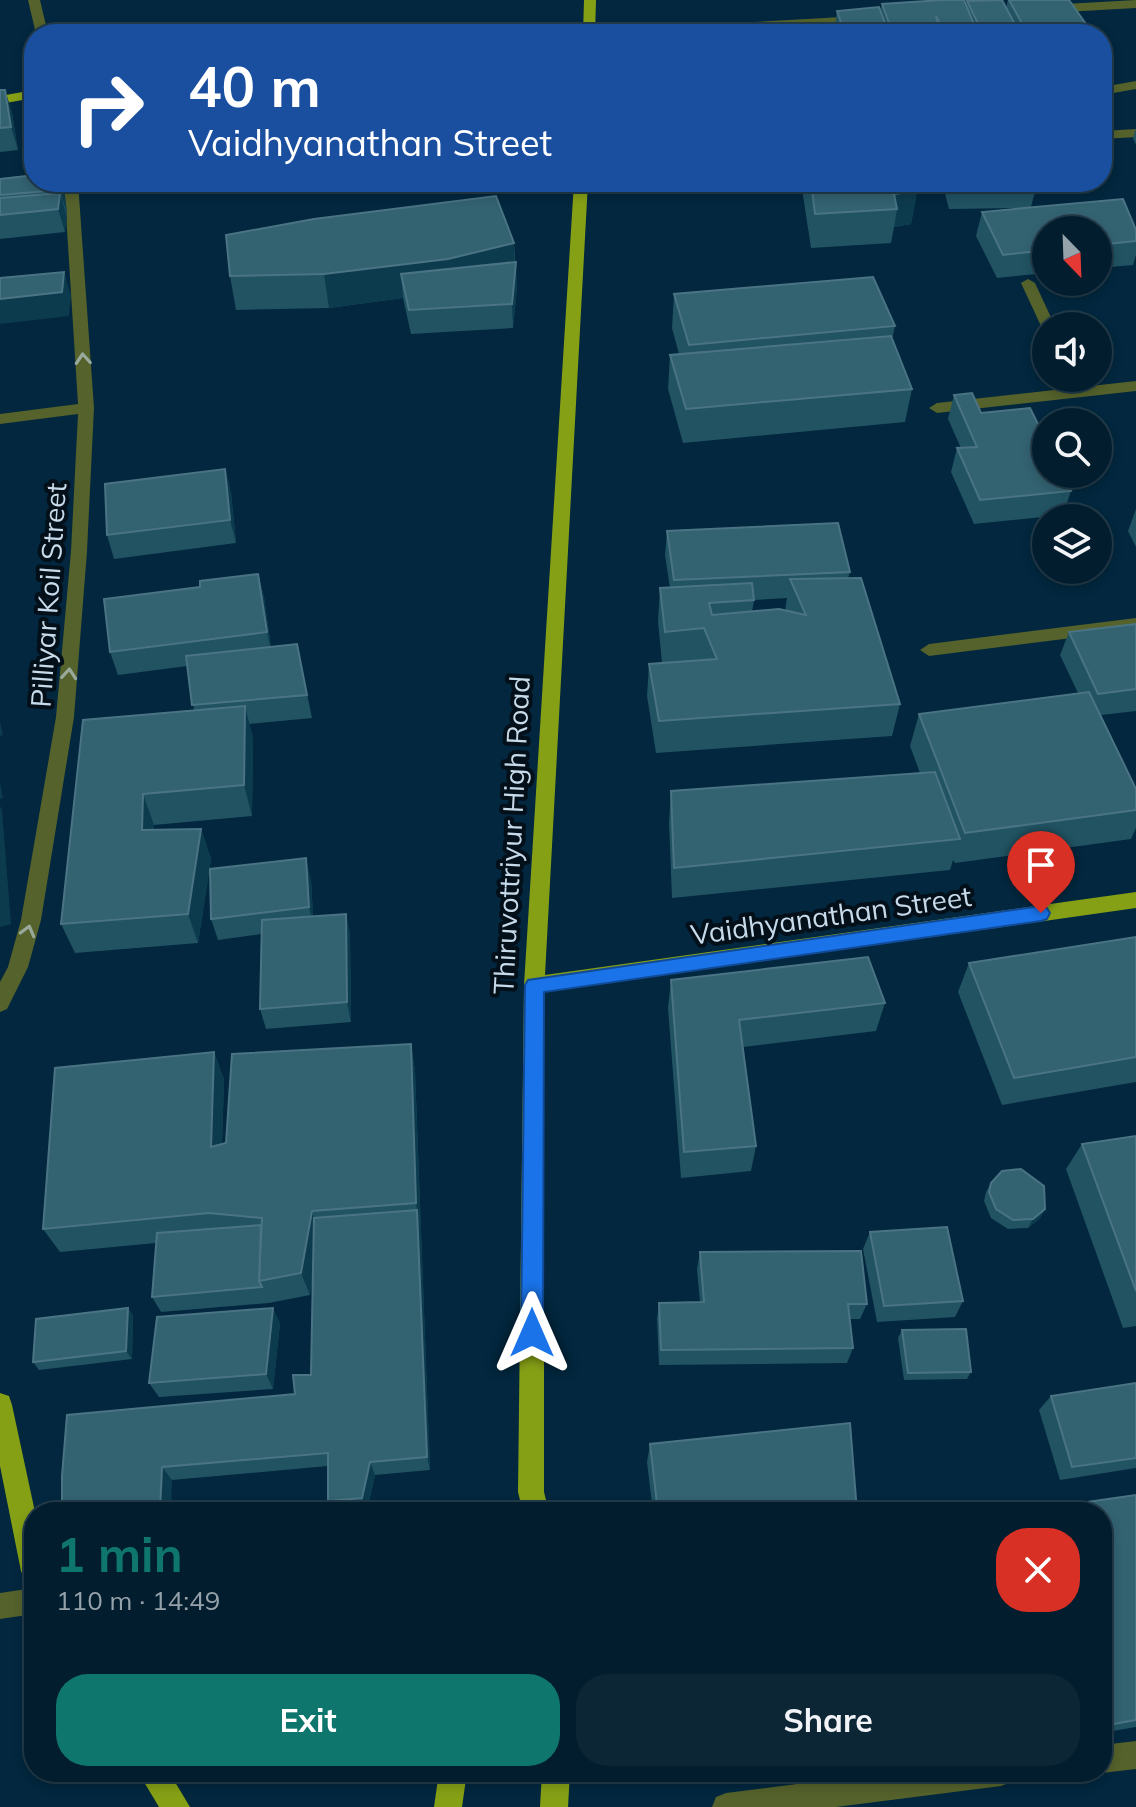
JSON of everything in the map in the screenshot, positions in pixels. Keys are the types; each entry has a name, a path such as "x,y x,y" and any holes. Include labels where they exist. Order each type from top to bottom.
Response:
{"main road":[{"path":"589,24 590,0"},
{"path":"0,100 24,96"},
{"name":"Thiruvottriyur High Road","path":"530,1502 534,985 580,192"},
{"name":"Vaidhyanathan Street","path":"534,985 1136,900"},
{"path":"0,1405 24,1522"},
{"path":"159,1782 176,1807"},
{"path":"448,1807 452,1782"},
{"path":"554,1807 555,1782"}],"street":[{"path":"34,0 40,24"},
{"path":"1026,11 1136,4"},
{"path":"796,24 868,20"},
{"path":"1112,89 1136,85"},
{"path":"1112,133 1136,133"},
{"name":"Pilliyar Koil Street","path":"0,1003 18,967 31,920 65,717 79,551 86,408 72,192"},
{"path":"1028,283 1041,312"},
{"path":"1112,386 1136,386"},
{"path":"937,408 1033,392"},
{"path":"0,419 86,408"},
{"path":"929,650 1136,624"},
{"path":"0,1606 24,1602"},
{"path":"1112,1758 1136,1755"},
{"path":"726,1807 922,1782"}],"building":[{"path":"964,0 974,24 940,24 936,16 938,24 889,24 882,4"},
{"path":"1002,0 1015,24 978,24 967,1"},
{"path":"1009,0 1069,0 1086,24 1022,24"},
{"path":"879,7 885,24 842,24 837,11"},
{"path":"0,90 5,90 11,127 0,128"},
{"path":"24,176 24,192 36,192 0,195 0,179"},
{"path":"812,192 909,192 894,194 897,209 815,214"},
{"path":"60,193 58,209 0,215 0,198"},
{"path":"496,196 514,243 448,259 324,274 230,276 226,235 314,219"},
{"path":"1123,199 1136,230 1136,241 1112,244 1112,216 1032,216 1032,252 1003,255 982,212"},
{"path":"516,262 512,304 409,310 401,274"},
{"path":"64,272 62,292 0,299 0,278"},
{"path":"873,277 895,326 689,345 674,294"},
{"path":"891,336 912,389 686,409 670,355"},
{"path":"972,393 981,413 1030,408 1032,488 1070,488 1071,491 980,500 957,448 977,447 954,395"},
{"path":"225,469 230,520 107,535 105,484"},
{"path":"838,523 850,572 674,580 667,531"},
{"path":"258,574 267,632 110,652 104,599 200,587 200,581"},
{"path":"861,578 900,704 659,721 649,664 717,659 704,628 665,632 660,588 752,583 754,600 709,603 712,615 779,609 806,615 790,579"},
{"path":"1136,624 1136,689 1098,694 1069,632"},
{"path":"297,644 307,695 192,705 186,656"},
{"path":"1089,692 1136,789 1136,810 965,833 919,714"},
{"path":"245,706 244,785 143,794 142,830 201,829 188,914 61,924 83,720"},
{"path":"935,772 960,839 674,868 671,791"},
{"path":"306,858 309,907 211,919 210,869"},
{"path":"346,914 347,1002 260,1009 262,920"},
{"path":"1136,937 1136,1057 1014,1078 969,963"},
{"path":"868,957 885,1003 739,1020 756,1146 684,1152 671,980"},
{"path":"411,1044 416,1203 312,1211 301,1273 259,1281 262,1218 209,1213 43,1229 55,1068 214,1052 211,1147 226,1143 232,1054"},
{"path":"1136,1136 1136,1291 1082,1144"},
{"path":"1021,1169 1044,1186 1045,1209 1033,1219 1013,1220 996,1209 989,1192 991,1183 1002,1171"},
{"path":"417,1210 427,1457 370,1462 362,1498 328,1501 328,1453 162,1467 160,1502 62,1502 67,1415 295,1394 293,1375 311,1375 314,1218"},
{"path":"261,1225 259,1281 262,1287 152,1297 157,1233"},
{"path":"947,1227 963,1301 884,1306 870,1232"},
{"path":"861,1251 867,1304 848,1304 853,1348 661,1350 659,1303 704,1302 700,1252"},
{"path":"128,1308 126,1351 33,1362 36,1319"},
{"path":"273,1308 266,1374 149,1383 157,1317"},
{"path":"966,1329 971,1372 908,1373 902,1330"},
{"path":"1136,1383 1136,1458 1072,1467 1051,1396"},
{"path":"850,1423 856,1502 657,1502 650,1444"},
{"path":"1136,1495 1136,1720 1112,1724 1112,1502 1087,1502"}],"route":[{"path":"532,1333 534,985 1041,913"}]}
